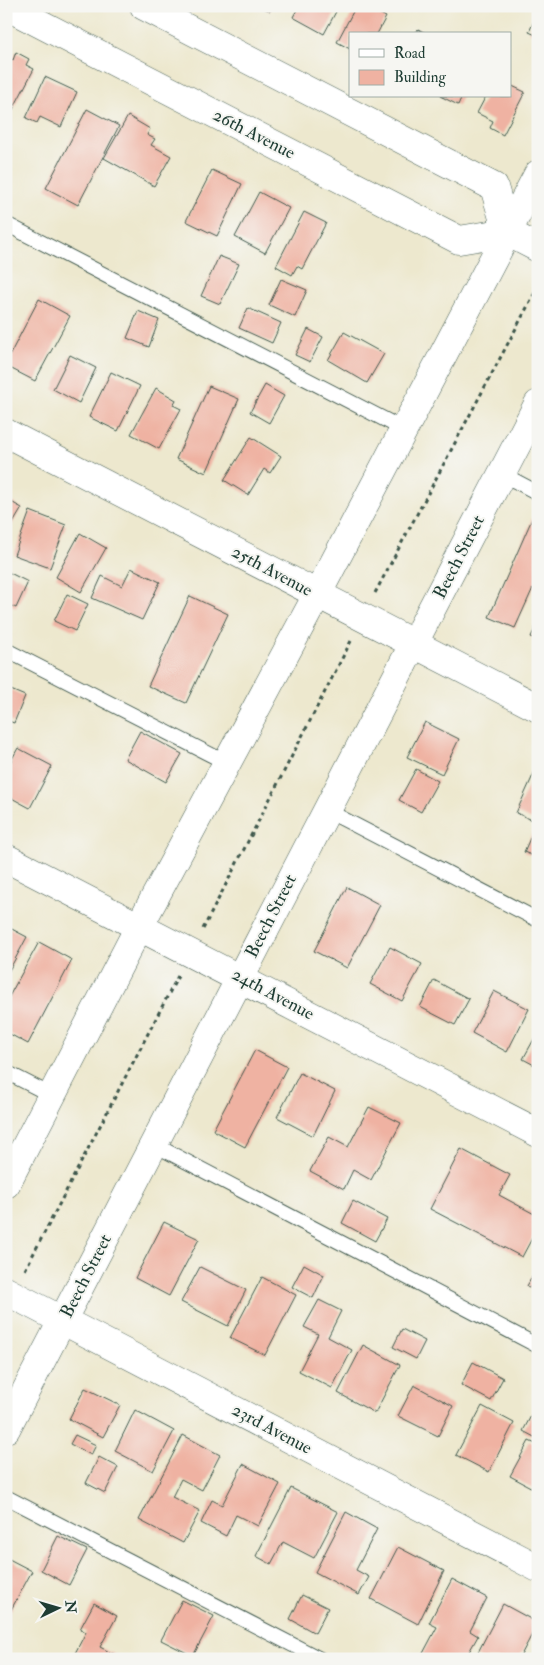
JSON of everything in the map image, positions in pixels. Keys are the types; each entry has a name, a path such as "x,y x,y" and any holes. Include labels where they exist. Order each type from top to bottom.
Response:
{"street":[{"name":"26th Avenue","path":"6,6 459,240 507,232"},
{"path":"144,6 494,186 507,232 538,248"},
{"path":"6,1184 140,925 318,595 403,429 538,174"},
{"name":"Beech Street","path":"6,1429 64,1320 152,1144 538,404"},
{"name":"25th Avenue","path":"6,432 538,708"},
{"name":"24th Avenue","path":"6,858 191,951 538,1133"},
{"name":"23rd Avenue","path":"9,1292 538,1568"}],"lane":[{"path":"6,224 403,429"},
{"path":"502,474 538,493"},
{"path":"6,650 227,763"},
{"path":"326,810 538,920"},
{"path":"6,1072 52,1096"},
{"path":"152,1144 538,1346"},
{"path":"6,1497 320,1659"}],"path":[{"path":"9,1292 191,951 363,618 538,287"}],"building":[{"path":"260,6 272,6 270,11"},
{"path":"299,6 339,6 324,34 293,17"},
{"path":"356,6 366,6 386,17 378,32 349,32 349,48 337,42"},
{"path":"538,12 538,36 529,32"},
{"path":"16,52 29,59 26,65 34,69 10,115 6,113 6,56 13,60"},
{"path":"45,77 77,92 61,127 40,117 37,123 26,118"},
{"path":"512,86 525,92 503,135 490,128 493,121 477,113 485,98 512,98"},
{"path":"444,98 461,98 458,105"},
{"path":"87,109 119,126 78,205 46,188"},
{"path":"128,116 150,129 147,135 155,139 151,145 171,156 154,186 104,158"},
{"path":"212,170 242,184 217,236 186,221"},
{"path":"259,192 289,208 265,253 235,237"},
{"path":"304,212 326,223 302,269 297,266 292,275 276,266"},
{"path":"219,256 239,264 220,304 201,296"},
{"path":"281,279 307,290 295,317 269,305"},
{"path":"39,299 70,316 35,381 6,366 6,362"},
{"path":"248,308 281,323 272,343 239,328"},
{"path":"138,311 159,320 149,347 127,338"},
{"path":"308,329 323,337 310,362 295,355"},
{"path":"344,332 384,354 367,383 328,360"},
{"path":"70,355 96,368 79,403 53,389"},
{"path":"111,372 140,386 118,431 89,417"},
{"path":"265,385 284,396 269,423 250,412"},
{"path":"209,386 239,399 206,473 176,459"},
{"path":"156,388 176,400 173,405 181,409 159,449 131,434"},
{"path":"251,437 281,456 270,473 264,469 248,495 224,480"},
{"path":"6,499 22,508 6,535"},
{"path":"30,511 66,525 50,568 14,555"},
{"path":"532,519 538,522 538,590 533,588 515,628 489,617"},
{"path":"80,533 106,548 81,592 56,577"},
{"path":"131,568 160,582 142,620 92,598 102,576 122,586"},
{"path":"8,572 28,582 16,608 6,603"},
{"path":"67,594 88,604 75,631 54,621"},
{"path":"190,596 228,614 186,703 148,686"},
{"path":"538,622 538,640 531,637"},
{"path":"6,688 25,696 14,723 6,720"},
{"path":"425,722 459,739 442,774 407,757"},
{"path":"140,731 182,754 166,782 125,759"},
{"path":"18,748 52,766 30,808 6,795 6,770"},
{"path":"416,769 438,781 421,812 399,800"},
{"path":"535,771 538,772 538,858 524,852 537,822 516,813"},
{"path":"347,887 380,905 347,968 314,951"},
{"path":"6,926 27,937 6,976"},
{"path":"39,942 72,960 28,1044 6,1032 6,1002"},
{"path":"390,947 422,964 402,1001 370,984"},
{"path":"434,980 469,999 455,1025 420,1007"},
{"path":"494,991 529,1009 507,1052 472,1033"},
{"path":"538,1032 538,1067 523,1059"},
{"path":"255,1050 287,1067 245,1147 213,1130"},
{"path":"300,1073 335,1091 313,1136 277,1117"},
{"path":"369,1107 401,1123 371,1180 353,1170 344,1189 310,1171 329,1137 348,1147"},
{"path":"461,1149 510,1175 499,1195 538,1216 538,1227 522,1257 430,1209"},
{"path":"353,1201 387,1219 375,1241 342,1223"},
{"path":"164,1222 199,1239 169,1296 135,1278"},
{"path":"304,1264 324,1275 313,1298 292,1287"},
{"path":"538,1266 538,1292 527,1286"},
{"path":"200,1267 246,1290 228,1326 181,1302"},
{"path":"262,1277 296,1295 265,1355 230,1338"},
{"path":"319,1300 341,1311 328,1337 352,1350 332,1388 299,1371 318,1334 304,1327"},
{"path":"402,1329 425,1341 416,1359 393,1347"},
{"path":"363,1345 400,1365 375,1413 338,1393"},
{"path":"473,1362 503,1378 491,1401 461,1385"},
{"path":"414,1385 453,1406 438,1436 398,1416"},
{"path":"85,1388 120,1405 103,1437 69,1419"},
{"path":"482,1406 514,1423 489,1472 456,1455"},
{"path":"135,1410 174,1431 153,1471 115,1451"},
{"path":"532,1414 538,1417 538,1439 523,1431"},
{"path":"75,1435 96,1445 91,1455 70,1444"},
{"path":"183,1435 220,1455 202,1490 181,1479 172,1497 200,1511 183,1543 139,1520"},
{"path":"529,1441 538,1445 538,1491 510,1476"},
{"path":"99,1457 118,1467 105,1493 86,1483"},
{"path":"243,1464 280,1484 258,1526 236,1515 226,1536 201,1523 212,1500 222,1505"},
{"path":"291,1488 338,1512 314,1558 283,1542 271,1564 256,1556"},
{"path":"346,1512 377,1529 356,1570 369,1577 359,1595 315,1572"},
{"path":"58,1536 87,1550 69,1585 41,1570"},
{"path":"398,1547 444,1571 418,1624 371,1599"},
{"path":"9,1559 32,1571 6,1619 6,1565"},
{"path":"452,1579 487,1598 470,1631 478,1636 465,1659 420,1659 437,1627 429,1623"},
{"path":"302,1595 328,1608 315,1633 290,1619"},
{"path":"182,1600 214,1616 193,1656 161,1640"},
{"path":"94,1603 117,1616 100,1647 117,1656 116,1659 72,1659 86,1632 80,1629"},
{"path":"503,1604 538,1623 519,1659 482,1659 476,1656"}]}
